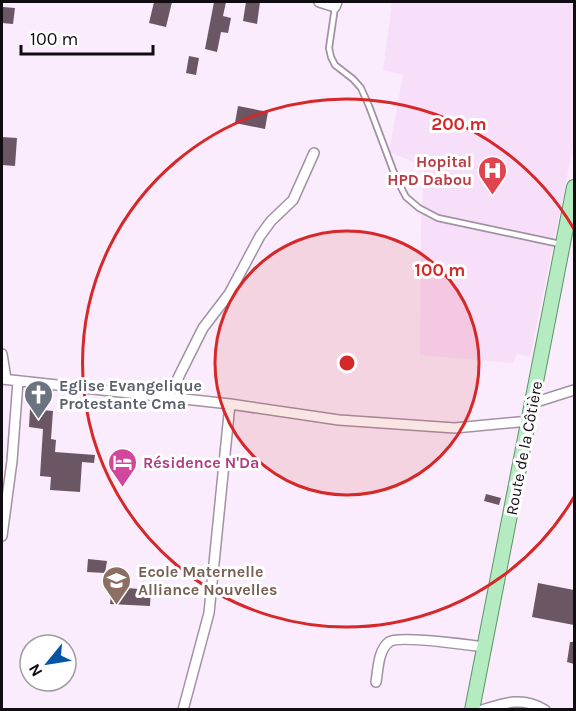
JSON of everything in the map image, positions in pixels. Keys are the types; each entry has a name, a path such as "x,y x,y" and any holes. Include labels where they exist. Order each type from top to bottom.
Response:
{"main road":[{"name":"Route de la Côtière","path":"472,710 574,186"}],"street":[{"path":"319,2 336,4"},
{"path":"183,399 178,387 178,378 203,328 229,294 260,236 293,200 315,153"},
{"path":"2,354 4,379 18,381 230,404 339,420 455,428 529,422"},
{"path":"2,536 12,461 18,381"},
{"path":"533,403 574,390"},
{"path":"183,710 209,613 230,404"},
{"path":"376,682 380,659 387,643 392,640 484,647"},
{"path":"482,710 517,701 528,701 545,710"}],"lane":[{"path":"336,4 329,48 331,57 335,65 361,88 396,178 406,197 419,208 438,218 562,245"}],"shaded area":[{"name":"Hopital HPD Dabou","path":"392,2 574,2 574,143 530,357 517,354 513,363 420,355 424,166 389,152 403,75 383,70"}],"building":[{"path":"154,2 172,2 166,27 149,23"},
{"path":"214,2 226,2 223,16 231,18 228,33 221,32 217,52 205,49"},
{"path":"246,2 260,2 257,24 243,21"},
{"path":"3,7 15,8 13,24 2,23"},
{"path":"189,56 199,58 196,75 186,73"},
{"path":"238,106 268,112 265,129 235,123"},
{"path":"2,137 17,138 15,166 2,165"},
{"path":"30,409 53,411 51,439 56,440 55,452 95,455 94,463 82,462 80,492 50,490 51,477 40,476 43,429 29,427"},
{"path":"486,494 501,498 499,505 484,501"},
{"path":"88,559 107,561 105,573 87,572"},
{"path":"538,583 574,590 574,625 532,617"},
{"path":"140,584 151,585 150,606 110,604 112,587 140,589"},
{"path":"570,642 574,642 574,664 567,662"}],"place":[{"name":"Hopital HPD Dabou","path":"493,196"},
{"name":"Eglise Evangelique Protestante Cma","path":"38,420"},
{"name":"Résidence N'Da","path":"122,488"},
{"name":"Ecole Maternelle Alliance Nouvelles","path":"117,606"}]}
